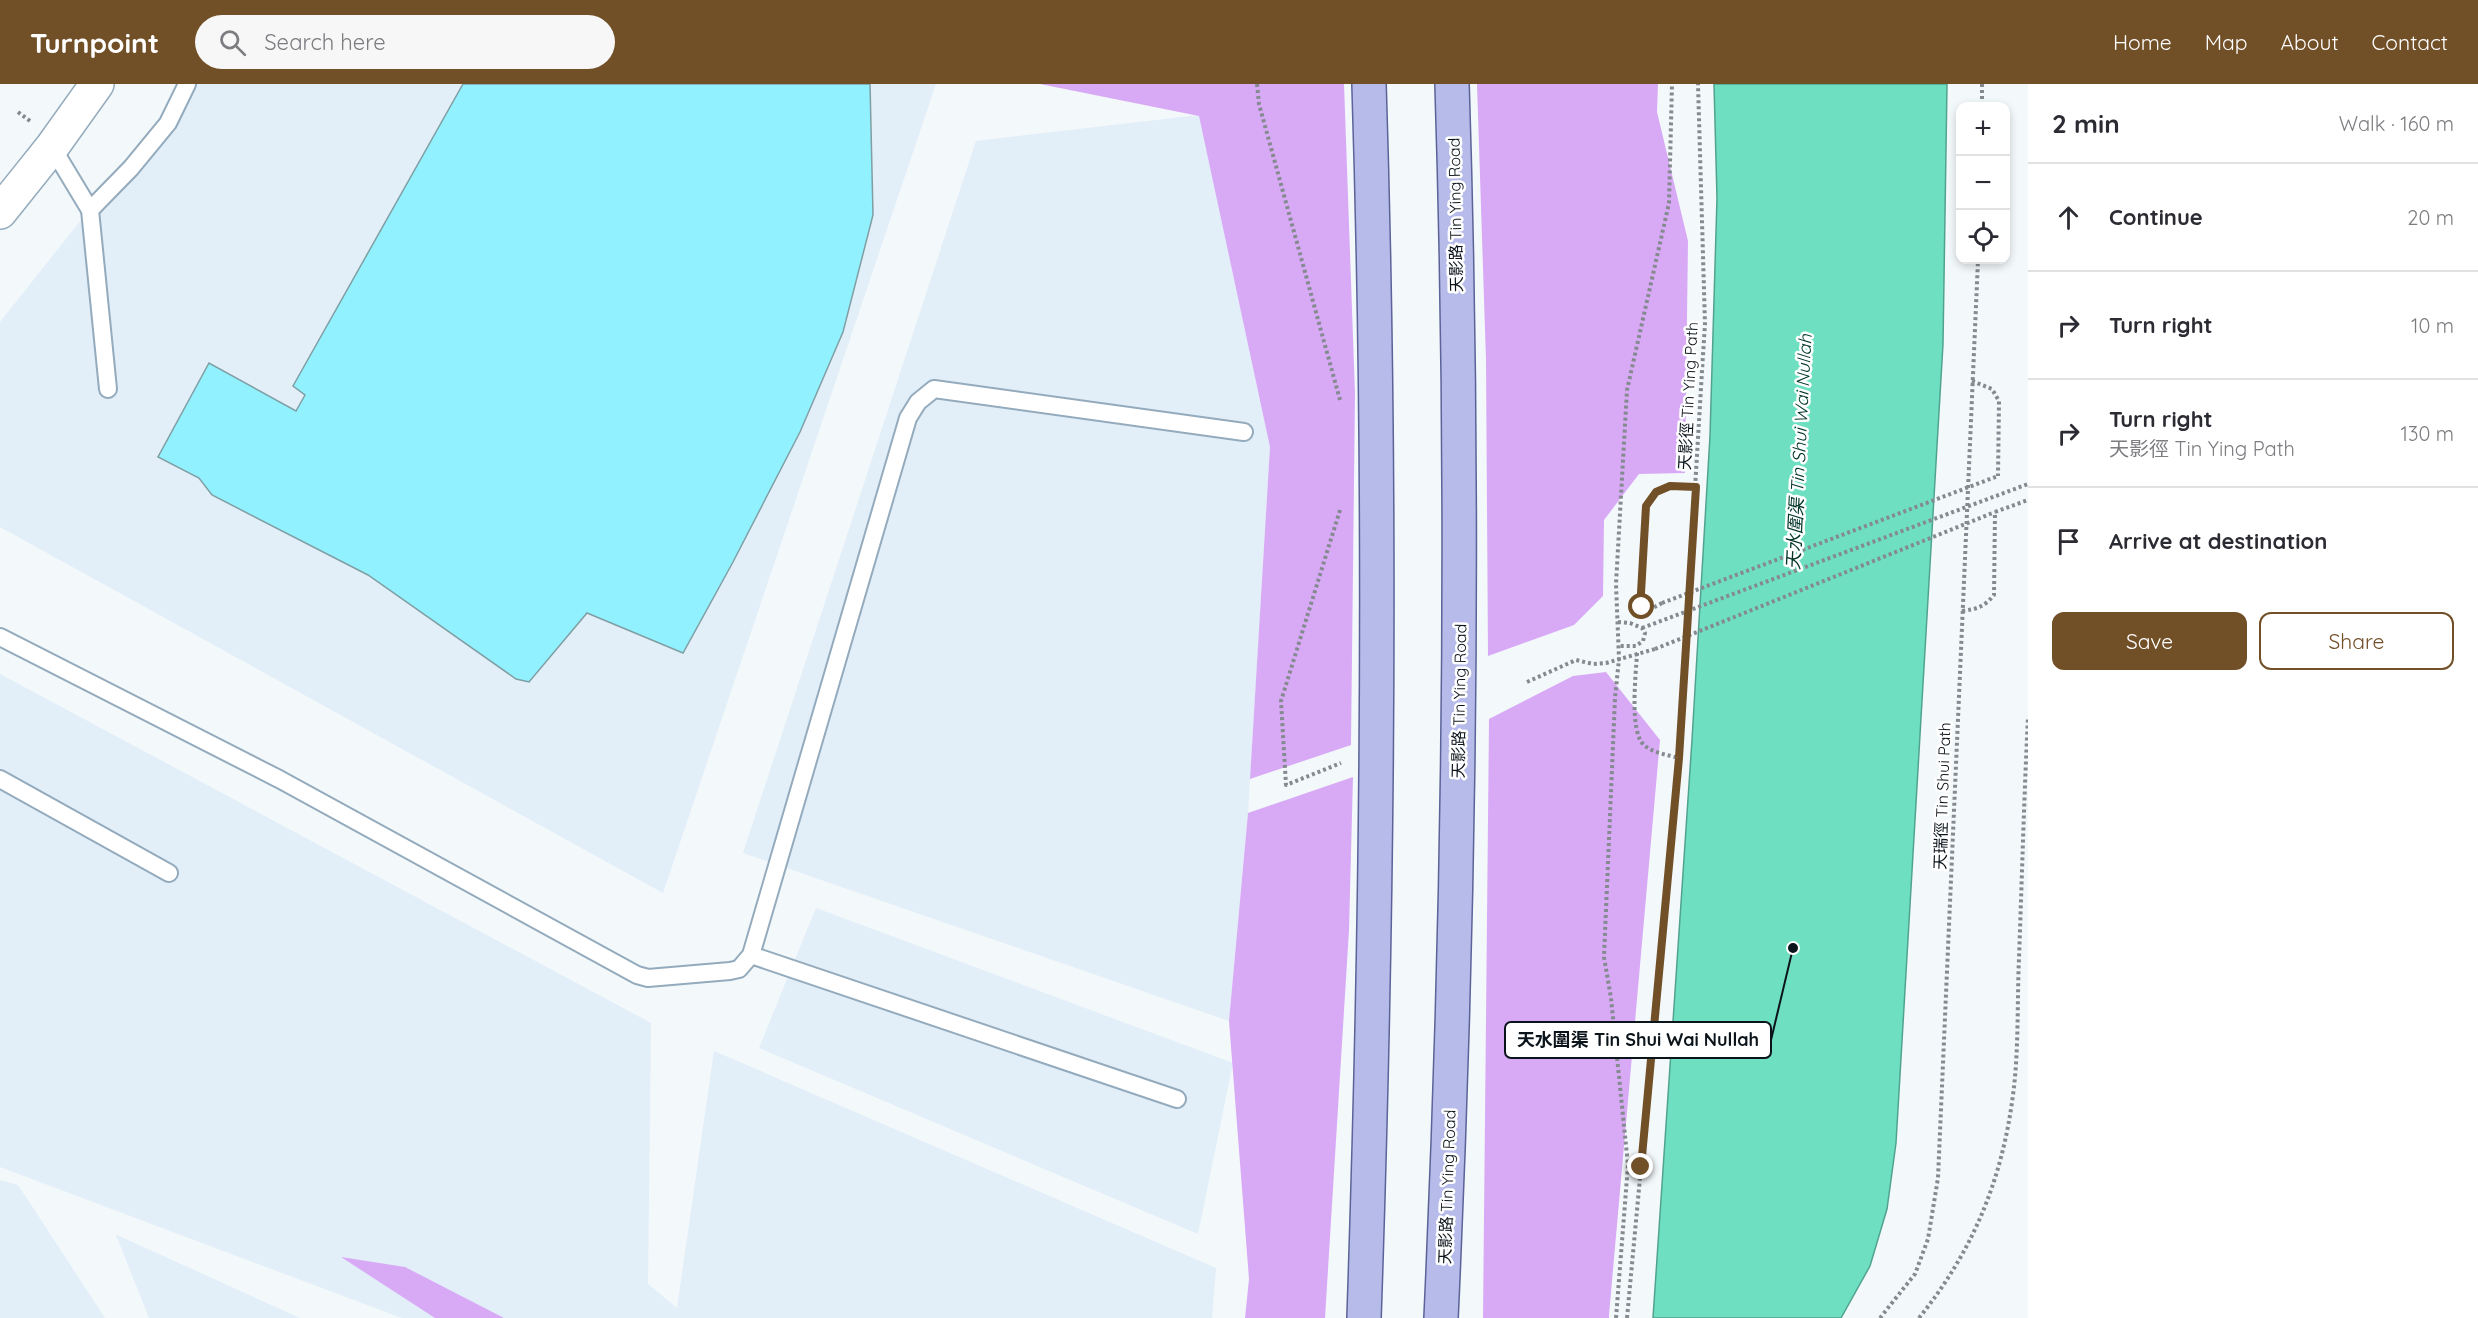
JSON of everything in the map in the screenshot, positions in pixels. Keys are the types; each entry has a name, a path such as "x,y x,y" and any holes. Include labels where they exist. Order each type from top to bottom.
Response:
{"main road":[{"path":"1364,1318 1370,1153 1377,637 1375,289 1369,84"},
{"name":"天影路 Tin Ying Road","path":"1441,1318 1449,1158 1461,615 1457,246 1452,84"}],"street":[{"path":"0,212 52,147 97,84"}],"lane":[{"path":"90,210 131,168 168,123 187,84"},
{"path":"52,147 90,210 108,389"},
{"path":"0,637 279,779 637,975 648,978 730,971 739,969 751,955 908,418 918,402 934,389 1244,432"},
{"path":"0,779 169,873"},
{"path":"751,955 1177,1099"}],"path":[{"path":"1257,84 1259,104 1342,407"},
{"path":"1616,1318 1628,1165 1611,998 1604,957 1614,710 1620,659 1616,584 1627,390 1669,203 1672,84"},
{"name":"天影徑 Tin Ying Path","path":"1627,1318 1679,758 1696,487 1705,324 1698,84"},
{"path":"1982,84 1982,102"},
{"name":"天瑞徑 Tin Shui Path","path":"1880,1318 1915,1275 1928,1239 1938,1178 1978,264"},
{"path":"1696,487 1670,486 1656,492 1646,506 1642,607 1650,609 1998,476 1999,400 1992,389 1972,381"},
{"path":"1642,628 2028,484"},
{"path":"1527,682 1576,660 1593,664 1655,649 2028,500"},
{"path":"1342,504 1281,701 1286,785 1350,759"},
{"path":"1962,611 1978,609 1987,604 1994,595 1995,512"},
{"path":"1618,622 1630,623 1642,628 1645,633 1643,641 1636,646 1619,646"},
{"path":"1637,654 1636,730 1642,744 1651,750 1679,758"},
{"path":"1919,1318 1945,1286 1970,1242 1988,1201 2004,1146 2013,1093 2028,717"}],"shaded area":[{"path":"189,84 936,84 663,893 0,527 0,322"},
{"path":"1040,84 1344,84 1355,393 1351,745 1250,779 1270,447 1199,116"},
{"path":"1477,84 1658,84 1657,112 1688,241 1685,473 1639,474 1604,520 1603,596 1574,625 1488,656 1486,360"},
{"path":"1199,115 1270,447 1248,813 1229,1021 743,853 976,141"},
{"path":"1606,672 1660,740 1609,1318 1483,1318 1489,719 1573,676"},
{"path":"0,674 651,1023 648,1284 677,1308 714,1051 1216,1268 1212,1318 402,1318 0,1167"},
{"path":"1353,777 1349,930 1325,1318 1245,1318 1249,1279 1229,1021 1248,813"},
{"path":"816,908 1233,1063 1198,1234 759,1048"},
{"path":"0,1180 18,1185 105,1318 0,1318"},
{"path":"117,1235 300,1318 149,1318"},
{"path":"341,1257 405,1267 504,1318 435,1318"}],"water":[{"path":"1714,84 1947,84 1943,344 1896,1143 1887,1209 1870,1266 1841,1318 1653,1318 1710,436 1717,198"}],"building":[{"path":"463,84 870,84 873,215 843,332 800,432 683,653 587,613 529,682 516,679 368,575 212,495 199,478 158,457 209,363 296,411 305,395 293,386"}],"place":[{"name":"天水圍渠 Tin Shui Wai Nullah","path":"1793,948"}],"route":[{"path":"1641,1167 1679,758 1696,487 1670,486 1656,492 1646,506 1642,607"}]}
